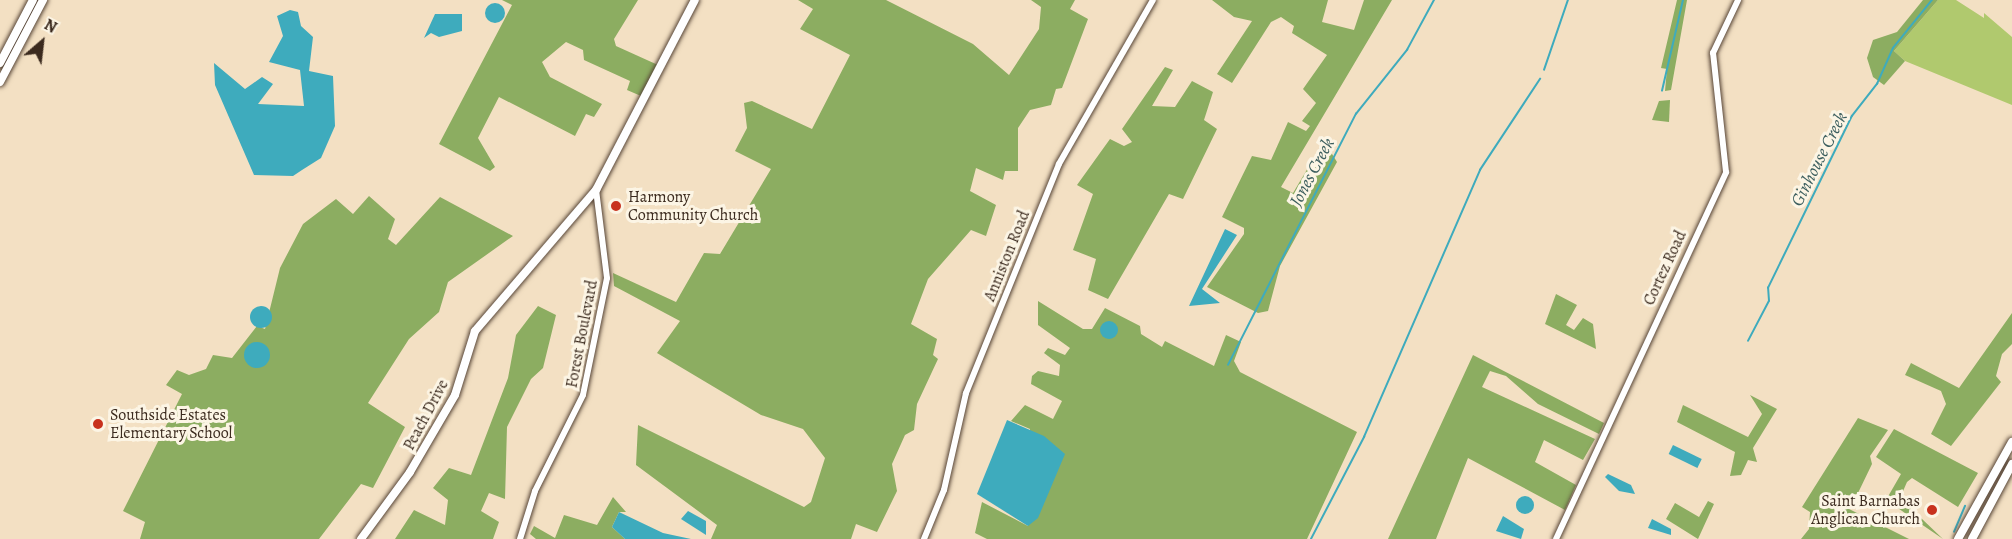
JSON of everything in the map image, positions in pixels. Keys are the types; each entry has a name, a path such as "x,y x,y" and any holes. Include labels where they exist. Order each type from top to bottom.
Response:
{"highway":[{"path":"0,63 33,0"},
{"path":"0,82 43,0"}],"main road":[{"path":"596,190 695,0"},
{"name":"Peach Drive","path":"361,539 410,472 455,394 475,331 596,190"},
{"path":"1958,539 2012,442"},
{"path":"1972,539 2012,464"}],"street":[{"name":"Anniston Road","path":"924,539 944,490 966,393 1059,164 1153,0"},
{"name":"Cortez Road","path":"1556,539 1726,172 1713,53 1738,0"},
{"name":"Forest Boulevard","path":"520,539 535,491 583,395 607,278 596,190"}],"green space":[{"path":"502,0 638,0 614,39 616,46 658,65 641,96 627,90 630,81 584,60 583,50 566,42 542,62 550,77 602,104 594,117 586,114 575,136 499,97 478,138 495,167 490,171 439,144 512,5"},
{"path":"798,0 886,0 973,44 1009,75 1039,29 1041,7 1031,0 1075,0 1070,9 1088,19 1062,88 1056,89 1051,105 1030,110 1018,128 1018,171 1005,171 1003,180 976,168 970,191 996,205 986,236 971,230 928,279 911,324 937,339 933,355 938,359 917,404 914,430 905,435 892,464 897,491 877,532 856,524 851,539 711,539 717,525 636,465 638,425 804,507 811,502 825,458 803,429 761,415 657,353 680,321 614,286 613,273 676,302 704,253 720,254 771,169 735,151 747,128 744,103 752,101 812,129 850,55 800,29 813,9"},
{"path":"1212,0 1328,0 1322,22 1354,30 1364,0 1392,0 1281,187 1293,193 1324,141 1337,162 1280,266 1268,311 1258,313 1207,287 1244,234 1244,228 1222,217 1252,156 1271,160 1288,122 1306,131 1310,126 1302,121 1316,103 1303,89 1327,55 1292,33 1294,26 1281,17 1271,22 1232,83 1217,74 1252,21 1234,17"},
{"path":"1677,0 1687,0 1671,90 1665,91 1667,69 1661,68"},
{"path":"1923,0 1938,0 1894,51 1905,61 1884,85 1873,77 1867,58 1873,40 1897,32"},
{"path":"1938,0 1956,0 1984,18 1984,13 2012,37 2012,105 1905,61 1894,51"},
{"path":"1165,67 1173,70 1152,106 1175,107 1192,81 1213,92 1204,120 1217,129 1183,199 1169,194 1108,299 1088,290 1096,259 1073,250 1093,194 1077,185 1110,139 1124,146 1132,142 1122,129"},
{"path":"1670,100 1669,122 1652,120 1659,101"},
{"path":"369,196 395,219 388,239 396,245 440,197 513,236 448,282 439,312 409,339 368,403 405,427 373,488 361,484 319,539 140,539 145,522 123,511 182,394 166,385 177,370 189,375 206,369 213,355 232,358 257,326 265,329 280,268 303,224 336,199 353,214"},
{"path":"1556,294 1577,305 1566,325 1574,330 1583,318 1593,324 1596,349 1545,324"},
{"path":"1038,301 1083,329 1092,329 1105,308 1140,326 1141,334 1162,347 1165,341 1214,366 1226,335 1241,342 1234,361 1240,372 1357,432 1307,539 987,539 975,533 982,502 1028,526 1030,429 1011,421 1025,405 1053,419 1062,401 1031,384 1032,376 1038,371 1059,376 1060,365 1044,353 1048,348 1065,355 1070,348 1038,325"},
{"path":"538,306 556,315 543,368 531,379 507,427 505,499 489,493 481,511 499,522 493,539 395,539 414,510 445,525 448,500 433,488 449,468 471,475 508,378 516,335"},
{"path":"2012,313 2012,344 2002,354 1996,376 2001,382 1951,446 1931,434 1946,404 1941,391 1905,375 1911,363 1959,388"},
{"path":"1473,355 1604,423 1599,434 1538,404 1506,376 1490,371 1482,387 1595,439 1583,460 1544,440 1535,462 1576,485 1565,510 1468,458 1436,539 1388,539"},
{"path":"1750,395 1777,409 1753,448 1757,462 1748,460 1741,475 1730,476 1735,452 1677,422 1683,405 1748,437 1762,414"},
{"path":"1858,418 1888,430 1870,456 1872,464 1858,493 1846,500 1847,508 1909,539 1801,539 1809,529 1810,512 1802,507"},
{"path":"1894,429 1978,473 1958,507 1912,478 1907,482 1900,498 1943,539 1886,500 1901,474 1876,457"},
{"path":"613,497 626,512 619,512 612,527 625,539 536,539 530,534 534,526 555,538 564,515 597,525"},
{"path":"1708,501 1714,504 1698,539 1666,519 1675,503 1699,517"}],"water":[{"path":"495,3 502,6 505,13 502,20 495,23 488,20 485,13 488,6"},
{"path":"290,10 298,12 301,26 313,37 309,71 333,76 335,126 321,158 293,176 254,175 215,85 214,63 245,89 262,77 273,84 258,104 304,106 300,70 269,62 283,36 277,16"},
{"path":"435,14 462,14 462,31 439,37 431,33 424,38"},
{"path":"1225,229 1237,235 1202,289 1220,303 1189,306"},
{"path":"261,306 269,309 272,317 269,325 261,328 253,325 250,317 253,309"},
{"path":"1109,321 1115,324 1118,330 1115,336 1109,339 1103,336 1100,330 1103,324"},
{"path":"257,342 266,346 270,355 266,364 257,368 248,364 244,355 248,346"},
{"path":"1007,420 1044,436 1065,454 1038,518 1028,526 977,494"},
{"path":"1673,445 1702,459 1697,468 1669,454"},
{"path":"1608,474 1631,485 1635,494 1619,491 1605,477"},
{"path":"1525,496 1531,499 1534,505 1531,511 1525,514 1519,511 1516,505 1519,499"},
{"path":"688,511 706,521 706,535 681,519"},
{"path":"619,512 663,533 691,539 625,539 612,527"},
{"path":"1503,516 1524,529 1521,539 1496,531"},
{"path":"1652,519 1671,529 1671,535 1648,528"}],"waterway":[{"name":"Jones Creek","path":"1228,365 1356,114 1407,50 1434,0"},
{"path":"1544,70 1568,0"},
{"path":"1662,91 1683,0"},
{"name":"Ginhouse Creek","path":"1748,341 1769,301 1768,288 1852,116 1877,84 1893,48 1932,0"},
{"path":"1311,539 1364,437 1480,170 1540,79"},
{"path":"1954,532 1965,506"}],"place":[{"name":"Harmony Community Church","path":"616,206"},
{"name":"Southside Estates Elementary School","path":"98,424"},
{"name":"Saint Barnabas Anglican Church","path":"1932,510"}]}
